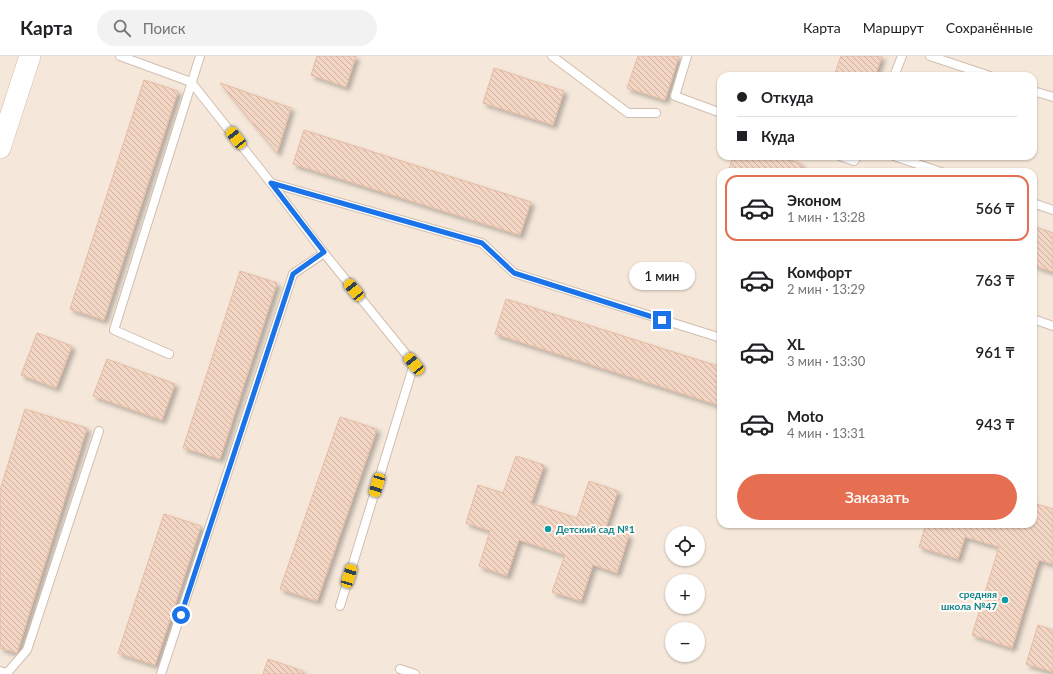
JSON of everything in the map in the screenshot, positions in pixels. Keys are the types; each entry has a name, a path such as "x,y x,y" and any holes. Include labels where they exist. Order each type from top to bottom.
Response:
{"street":[{"path":"0,148 30,56"}],"lane":[{"path":"120,56 191,82 414,364 340,606"},
{"path":"169,354 114,330 200,56"},
{"path":"552,56 628,113 656,113"},
{"path":"687,56 675,96 717,112"},
{"path":"896,72 902,56"},
{"path":"930,56 978,72"},
{"path":"1037,92 1053,97"},
{"path":"906,160 929,168"},
{"path":"271,183 482,243 514,273 717,337"},
{"path":"1037,204 1053,210"},
{"path":"161,674 293,274 324,252"},
{"path":"1037,321 1053,326"},
{"path":"0,671 7,673 27,650 99,431"},
{"path":"400,669 415,674"}],"shaded area":[{"path":"0,56 22,56 0,123"},
{"path":"25,56 1053,56 1053,674 0,674 0,134"}],"building":[{"path":"317,56 356,56 346,87 311,75"},
{"path":"638,56 679,56 665,100 627,88"},
{"path":"841,56 882,56 876,72 835,72"},
{"path":"494,68 564,91 553,125 483,103"},
{"path":"144,80 178,91 104,320 70,309"},
{"path":"220,83 291,108 277,153"},
{"path":"304,130 531,202 520,235 293,164"},
{"path":"732,160 790,160 802,164 800,168 729,168"},
{"path":"1037,227 1053,233 1053,272 1037,266"},
{"path":"240,271 277,283 220,459 183,448"},
{"path":"506,299 717,366 717,405 495,334"},
{"path":"37,333 72,346 56,388 21,375"},
{"path":"107,359 175,384 162,420 93,396"},
{"path":"25,409 87,428 17,653 0,648 0,490"},
{"path":"340,417 377,429 317,601 280,589"},
{"name":"Детский сад №1","path":"516,456 544,465 531,503 577,518 589,481 618,491 606,527 629,535 617,573 593,565 581,601 552,592 565,555 519,540 507,576 479,566 490,531 466,523 478,485 503,493"},
{"name":"средняя школа №47","path":"1037,504 1053,509 1053,564 1039,560 1012,648 972,635 999,547 965,537 958,559 919,547 925,528 1037,528"},
{"path":"164,514 201,526 155,665 118,653"},
{"path":"1038,625 1053,630 1053,672 1026,664"},
{"path":"268,659 303,671 302,674 263,674"}],"place":[{"name":"Детский сад №1","path":"548,529"},
{"name":"средняя школа №47","path":"1005,600"}],"route":[{"path":"181,615 293,274 324,252 271,183 482,243 514,273 662,320"}]}
